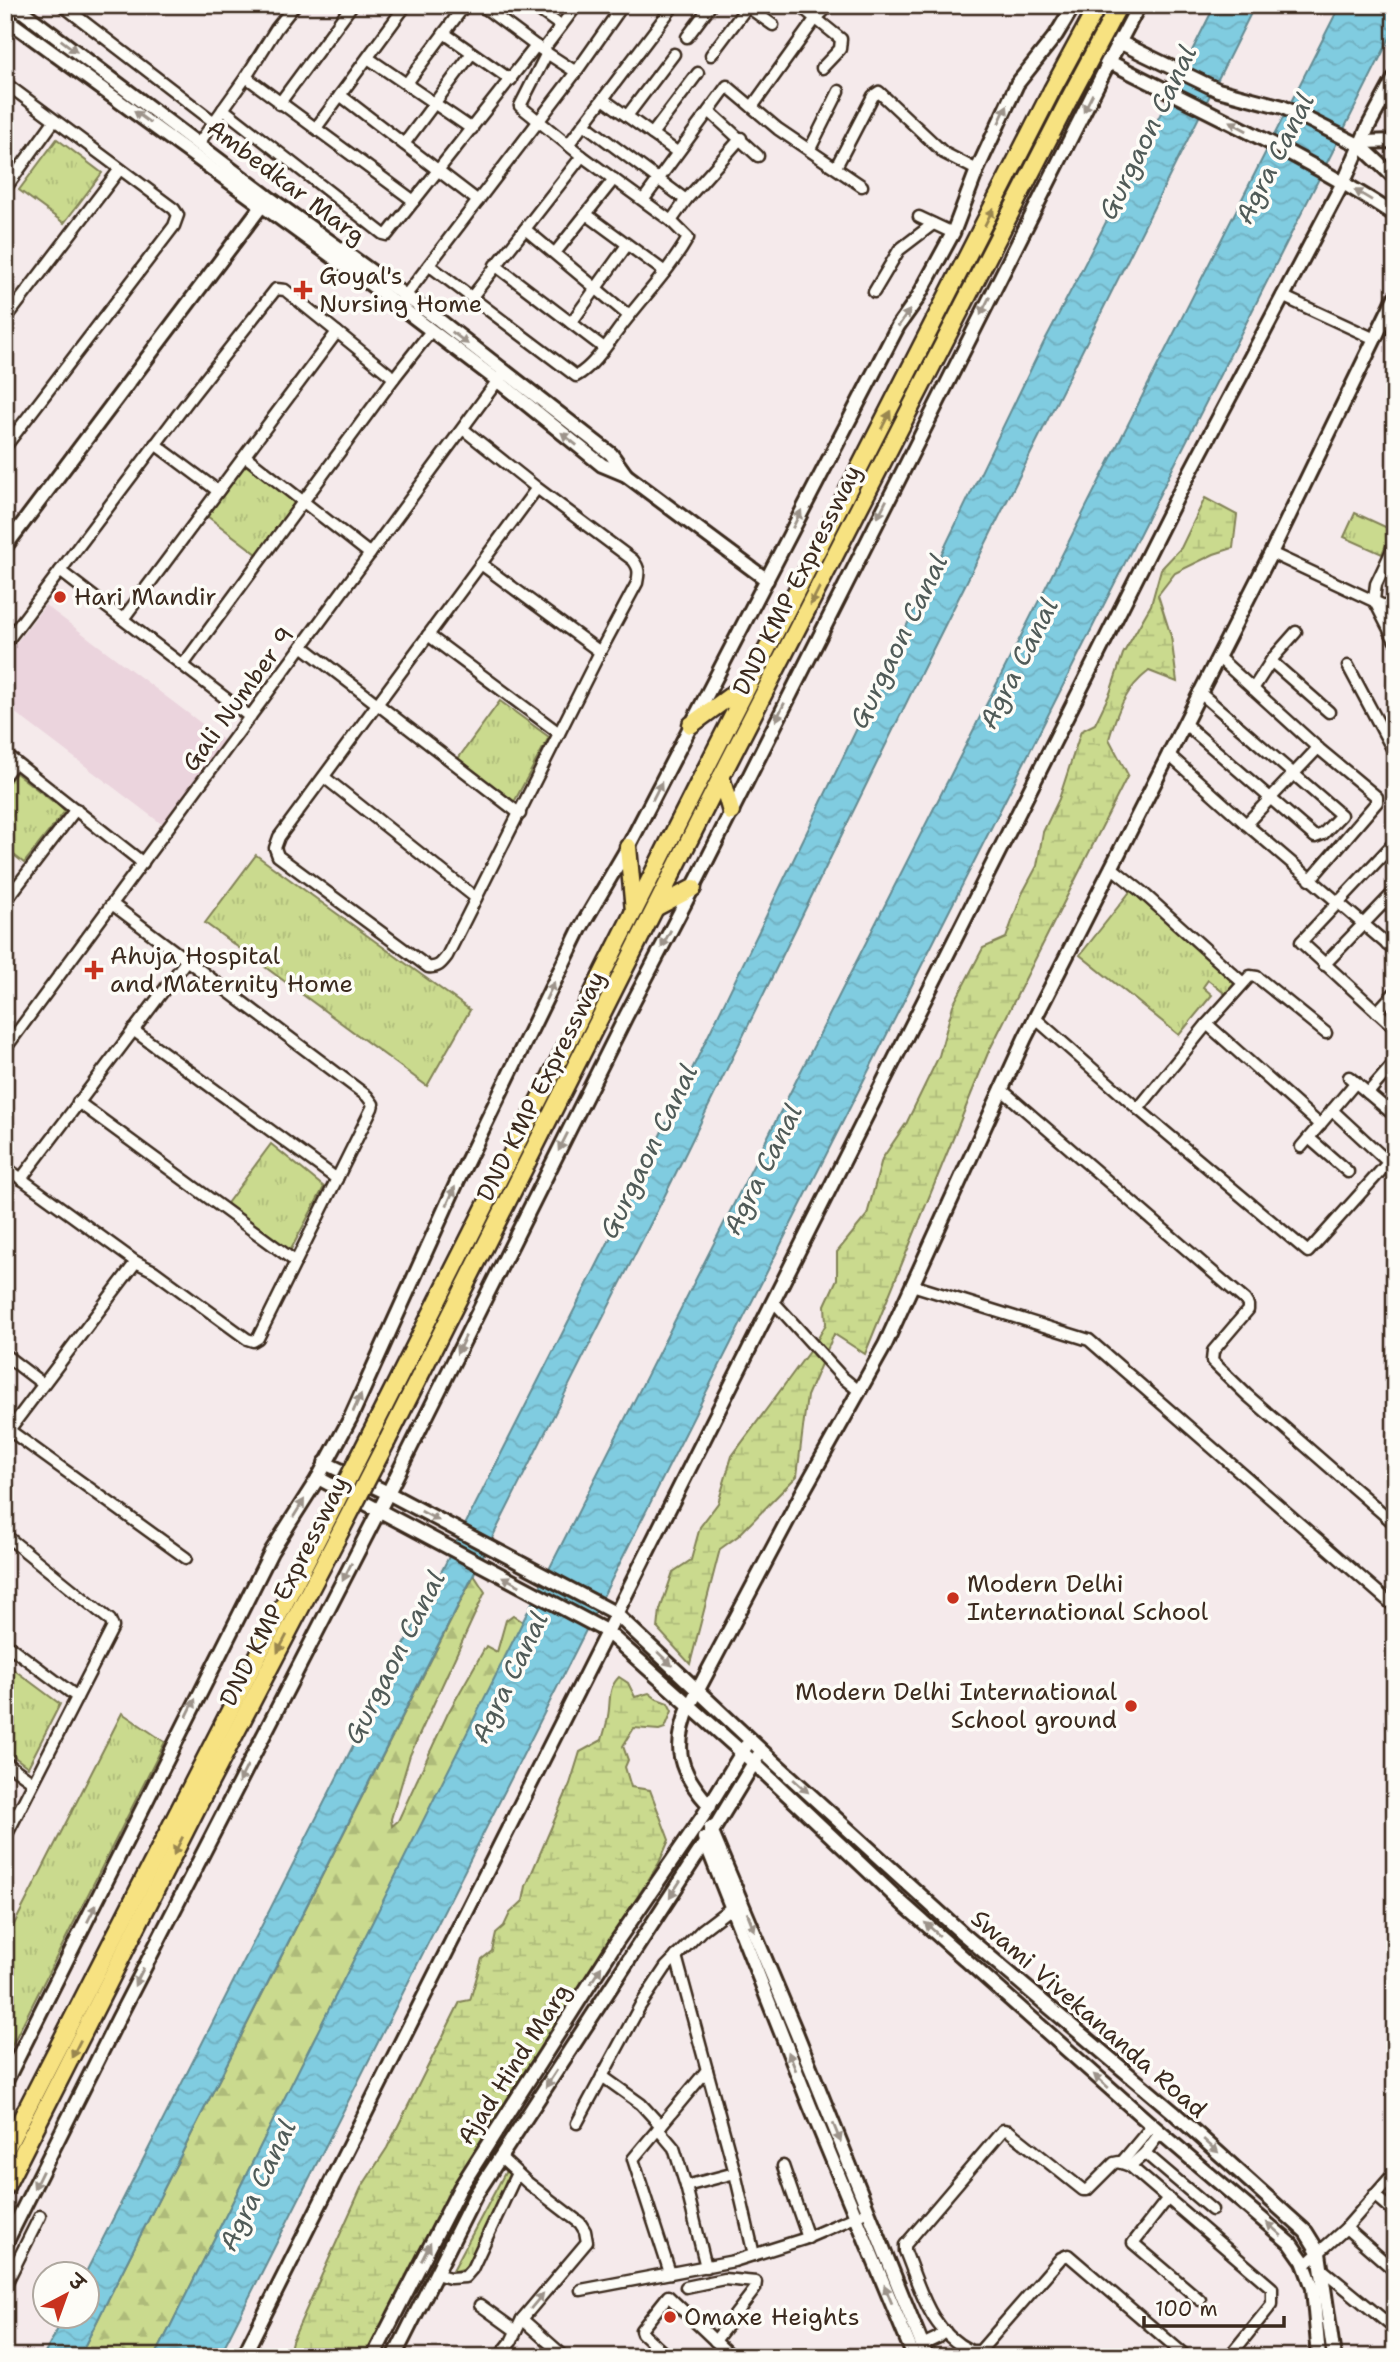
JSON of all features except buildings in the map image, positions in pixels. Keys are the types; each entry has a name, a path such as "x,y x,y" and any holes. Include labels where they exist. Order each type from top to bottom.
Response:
{"highway":[{"name":"DND KMP Expressway","path":"5,2151 1052,90 1098,5"},
{"name":"DND KMP Expressway","path":"5,2188 211,1780 337,1540 721,777 1119,5"},
{"path":"691,725 751,681"},
{"path":"721,777 731,812"},
{"path":"628,847 631,919"},
{"path":"657,907 693,888"}],"street":[{"name":"Ambedkar Marg","path":"15,5 199,143 265,202"},
{"path":"62,5 214,122"},
{"path":"276,29 286,5"},
{"path":"199,143 295,5"},
{"path":"279,104 352,5"},
{"path":"316,128 406,5"},
{"path":"407,83 465,5"},
{"path":"481,5 576,72"},
{"path":"533,5 561,26"},
{"path":"223,109 383,234 390,233 510,80 542,50 577,5"},
{"path":"402,301 576,72 623,5"},
{"path":"568,145 674,5"},
{"path":"687,37 711,5"},
{"path":"799,5 839,36 842,42 822,68"},
{"path":"752,107 816,18 830,5"},
{"path":"5,2245 388,1493 1108,61 1139,5"},
{"path":"711,55 746,6 773,25"},
{"path":"5,2083 271,1552 318,1478 350,1419 458,1180 580,929 628,847 898,326 917,299 953,233 977,170 1017,84 1072,10 1119,42 1217,90 1283,107 1362,144 1395,141"},
{"name":"Ambedkar Marg","path":"5,18 402,301 501,377"},
{"path":"444,33 510,80"},
{"path":"1056,35 1208,109 1395,215"},
{"path":"430,266 572,375 579,374 604,348 665,272 688,238 643,199 582,156 520,106 542,50"},
{"path":"404,144 472,53"},
{"path":"627,116 674,54"},
{"path":"368,58 472,129"},
{"path":"652,134 698,73"},
{"path":"246,77 279,104 414,201"},
{"path":"243,2357 606,1631 610,1610 773,1301 1178,495 1282,296 1336,180 1362,144 1369,125 1395,78"},
{"path":"5,83 174,209 178,215 177,220 5,447"},
{"path":"643,199 727,86 778,129 862,186"},
{"path":"810,149 839,91"},
{"path":"836,167 873,96 879,92 944,153 977,170"},
{"path":"340,95 478,201"},
{"path":"603,99 677,152"},
{"path":"709,111 758,156"},
{"path":"5,189 54,121"},
{"path":"584,124 686,200"},
{"path":"671,221 741,138"},
{"path":"1362,144 1395,178"},
{"path":"471,298 582,156"},
{"path":"5,320 120,169"},
{"path":"555,253 614,179"},
{"path":"5,547 265,202"},
{"path":"586,214 665,272"},
{"path":"919,217 953,233"},
{"path":"874,292 900,250 933,223"},
{"path":"524,229 629,316"},
{"path":"570,323 627,245"},
{"path":"495,265 604,348"},
{"path":"5,644 155,444 276,289 285,290 394,378"},
{"path":"1282,296 1375,339"},
{"path":"945,2331 925,2351 810,2106 732,1907 691,1780 683,1765 678,1748 682,1724 800,1495 885,1345 1035,1018 1271,553 1395,298"},
{"name":"Ambedkar Marg","path":"402,301 431,331 611,454 626,475 767,580"},
{"path":"183,665 431,331"},
{"path":"123,619 337,332"},
{"name":"Gali Number 9","path":"5,1049 501,377"},
{"path":"463,429 639,567 637,583 441,965 436,968 428,967 278,856 276,842 537,488"},
{"path":"155,444 218,491"},
{"path":"245,456 370,554"},
{"path":"1395,544 1376,584 1374,600 1395,641"},
{"path":"1271,553 1395,611"},
{"path":"481,564 600,652"},
{"path":"60,571 250,718"},
{"path":"1253,689 1271,661 1296,632"},
{"path":"428,635 559,733"},
{"path":"302,646 520,814"},
{"path":"1218,657 1378,799 1310,880"},
{"path":"1271,661 1329,712"},
{"path":"1348,667 1395,754"},
{"path":"1184,723 1311,835 1317,838 1341,814 1199,692"},
{"path":"1246,824 1318,748"},
{"path":"5,754 143,863"},
{"path":"1168,754 1391,948 1395,936"},
{"path":"5,775 15,762"},
{"path":"324,777 476,898"},
{"path":"5,902 76,809"},
{"path":"1395,842 1301,942 1395,1028"},
{"path":"1111,867 1243,983"},
{"path":"1324,965 1395,891"},
{"path":"5,1167 136,1262 154,1271 253,1341 258,1338 372,1108 371,1099 112,904"},
{"path":"21,1178 186,961"},
{"path":"1138,1109 1250,976 1257,977 1326,1033"},
{"path":"1377,1012 1395,992"},
{"path":"1035,1018 1308,1252 1392,1158 1332,1110"},
{"path":"1207,1024 1320,1125"},
{"path":"133,1030 337,1179"},
{"path":"1368,1093 1395,1062"},
{"path":"1301,1147 1332,1110 1352,1079 1395,1116"},
{"path":"1001,1088 1245,1300 1248,1310 1213,1351 1212,1361 1247,1395 1395,1524"},
{"path":"78,1102 296,1262"},
{"path":"1309,1138 1348,1172"},
{"path":"136,1262 7,1432 186,1558"},
{"path":"912,1285 1089,1340 1395,1607"},
{"path":"773,1301 842,1377 859,1391"},
{"path":"5,1355 43,1384"},
{"name":"Swami Vivekananda Road","path":"325,1463 388,1493 610,1610 962,1933 1173,2112 1306,2232 1319,2253 1323,2270 1334,2357"},
{"path":"318,1478 606,1631 754,1763 902,1903 1156,2130 1291,2244 1305,2265 1313,2288 1319,2357"},
{"path":"5,1535 113,1623 112,1631 5,1838"},
{"path":"5,1643 77,1697"},
{"name":"Ajad Hind Marg","path":"373,2357 460,2188 617,1941 703,1815 750,1740"},
{"path":"394,2357 475,2196 762,1751"},
{"path":"5,1762 33,1782"},
{"path":"709,1837 863,2214 914,2357"},
{"path":"578,2123 640,2006 666,1967 702,1930 732,1907"},
{"path":"676,1956 735,2173 754,2255"},
{"path":"670,2273 633,2159 707,2070"},
{"path":"603,2076 641,2104 674,2148 706,2267"},
{"path":"1126,2165 1145,2153 1156,2130"},
{"path":"1126,2165 1156,2130"},
{"path":"1186,2357 1068,2255 1062,2258 979,2351 965,2349 931,2317 905,2245 1001,2132 1009,2131 1085,2191 1114,2164 1126,2165 1272,2288 1272,2304 1229,2357"},
{"path":"1145,2153 1212,2210"},
{"path":"499,2357 511,2342 522,2319 587,2242 580,2223 500,2157"},
{"path":"783,2166 808,2238"},
{"path":"1305,2265 1346,2228 1395,2172"},
{"path":"436,2274 450,2278 465,2277 472,2269 517,2173"},
{"path":"686,2186 735,2173"},
{"path":"1374,2194 1395,2213"},
{"path":"1168,2198 1133,2243 1200,2300"},
{"path":"581,2290 706,2267 754,2255 808,2238 863,2214"},
{"path":"5,2286 40,2216"},
{"path":"1346,2228 1395,2270"},
{"path":"1323,2270 1395,2329"},
{"path":"686,2287 724,2278 756,2282 755,2290 715,2341"},
{"path":"404,2295 421,2304"},
{"path":"668,2357 641,2330 668,2295 732,2357"},
{"path":"480,2305 516,2331"},
{"path":"522,2319 565,2357"}],"shaded area":[{"path":"45,605 226,742 163,825 5,705 5,658"}],"green space":[{"path":"57,139 102,173 64,223 19,190"},
{"path":"245,464 296,502 257,554 207,516"},
{"path":"1205,498 1237,515 1233,548 1175,573 1158,595 1171,636 1177,682 1149,671 1134,685 1123,702 1109,739 1128,775 988,1053 865,1354 834,1334 807,1396 797,1476 738,1536 720,1549 690,1664 658,1629 660,1610 673,1572 691,1560 700,1527 718,1503 732,1456 816,1342 826,1324 825,1305 837,1279 837,1252 867,1215 882,1159 907,1122 939,1056 953,1005 983,948 1006,938 1022,894 1037,866 1043,832 1059,799 1081,731 1095,724 1110,693 1123,654 1151,605 1161,569 1181,548"},
{"path":"1355,513 1392,530 1382,554 1344,537"},
{"path":"500,701 549,737 513,804 457,760"},
{"path":"16,773 65,811 24,863 5,848 5,787"},
{"path":"256,855 470,1010 427,1086 205,923"},
{"path":"1133,888 1244,978 1229,997 1208,980 1203,987 1212,995 1179,1035 1080,955"},
{"path":"271,1144 324,1187 288,1255 225,1206"},
{"path":"474,1575 485,1592 410,1755 391,1819 392,1826 398,1821 448,1713 486,1646 497,1652 506,1620 513,1615 523,1622 155,2357 79,2357 93,2330 102,2330 102,2311"},
{"path":"5,1663 60,1704 28,1767 5,1750"},
{"path":"619,1677 628,1683 635,1697 649,1693 668,1703 672,1711 665,1728 634,1728 623,1746 628,1760 625,1767 631,1787 650,1790 669,1840 659,1863 448,2196 365,2357 288,2357 292,2341 361,2188 387,2148 460,2002 470,2000 482,1959 492,1951 496,1933 504,1926 510,1913 523,1901 526,1886 570,1784 580,1752 602,1740 608,1719 611,1691"},
{"path":"122,1713 165,1742 5,2059 5,1942"},
{"path":"507,2169 510,2172 469,2263 466,2268 452,2272"}],"water":[{"path":"1215,5 1255,5 919,677 670,1185 102,2311 102,2260 92,2260 604,1251 1044,342"},
{"name":"Agra Canal","path":"1340,5 1395,5 1395,28 219,2357 155,2357 532,1603"},
{"path":"57,2330 93,2330 79,2357 43,2357"}],"place":[{"name":"Goyal's Nursing Home","path":"303,290"},
{"name":"Hari Mandir","path":"60,597"},
{"name":"Ahuja Hospital and Maternity Home","path":"94,970"},
{"name":"Modern Delhi International School","path":"953,1598"},
{"name":"Modern Delhi International School ground","path":"1131,1706"},
{"name":"Omaxe Heights","path":"670,2317"}],"water label":[{"name":"Gurgaon Canal","path":"1147,132"},
{"name":"Gurgaon Canal","path":"898,641"},
{"name":"Gurgaon Canal","path":"648,1151"},
{"name":"Gurgaon Canal","path":"394,1657"}]}
